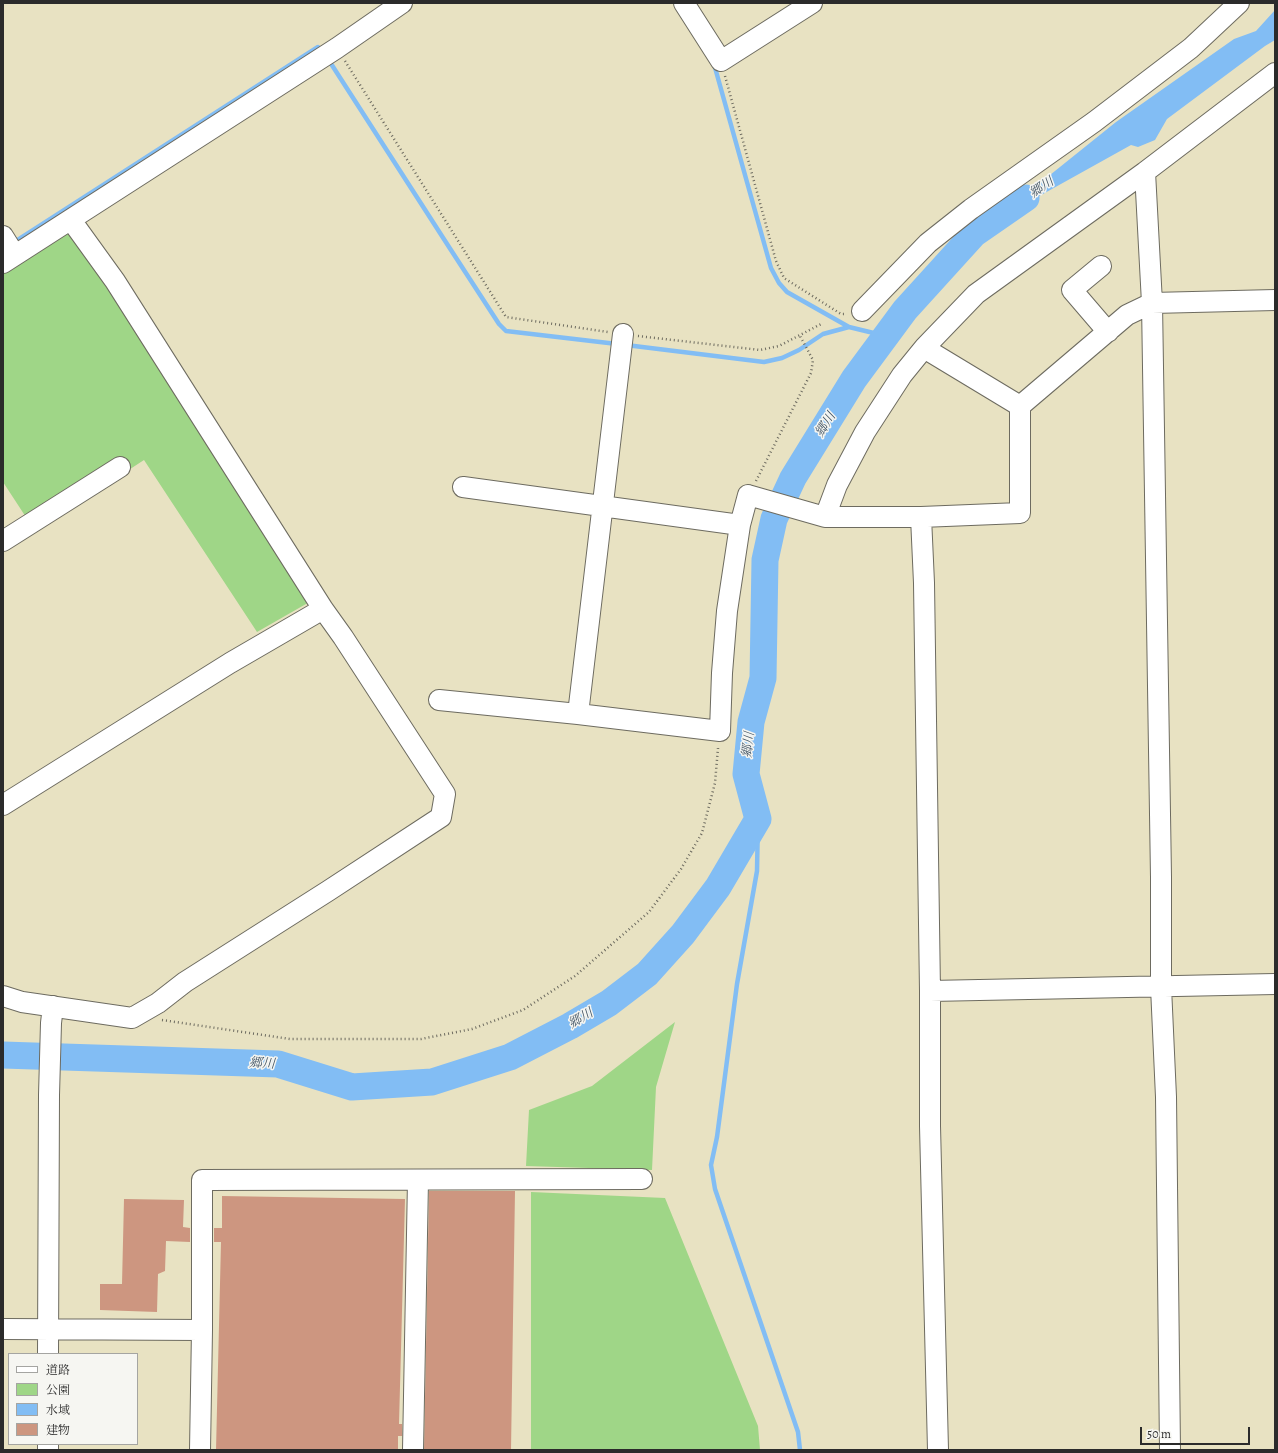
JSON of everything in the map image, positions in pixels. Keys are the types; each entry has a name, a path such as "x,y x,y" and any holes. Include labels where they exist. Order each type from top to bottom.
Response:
{"street":[{"path":"3,236 9,259 337,48 402,3"},
{"path":"684,3 721,61 812,3"},
{"path":"862,311 928,243 971,209 1094,122 1191,48 1239,3"},
{"path":"825,517 836,485 865,432 902,375 924,348 976,294 1145,172 1275,73"},
{"path":"1145,172 1152,303 1156,655 1161,877 1161,988 1167,1104 1170,1450"},
{"path":"3,996 22,1002 52,1015 132,1018 441,817 445,794 343,637 323,609 115,281 71,220"},
{"path":"1101,266 1072,290 1108,332"},
{"path":"439,700 578,714 720,731 722,673 728,611 740,525 748,495 825,517 920,517 1020,513 1020,406 1127,315 1152,303 1275,300"},
{"path":"578,714 601,507 623,334"},
{"path":"924,348 1020,406"},
{"path":"3,541 120,467"},
{"path":"463,487 740,525"},
{"path":"920,517 924,583 930,991 930,1126 938,1450"},
{"path":"3,805 230,663 323,609"},
{"path":"930,991 1161,988 1275,984"},
{"path":"48,1353 49,1095 52,1015"},
{"path":"200,1450 202,1180 642,1179"},
{"path":"413,1450 418,1180"},
{"path":"3,1329 202,1330"}],"path":[{"path":"337,48 506,317 623,334 760,350 779,346 823,323"},
{"path":"721,61 776,261 784,278 841,314 862,311"},
{"path":"748,495 811,373 813,360 800,336"},
{"path":"135,1016 290,1039 421,1039 472,1030 523,1010 575,976 649,912 681,869 702,833 714,783 720,731"}],"green space":[{"path":"69,229 189,414 313,600 257,632 144,460 35,531 3,482 3,271"},
{"path":"675,1022 656,1087 652,1170 526,1166 529,1110 592,1086"},
{"path":"531,1192 665,1198 758,1426 760,1450 531,1450"}],"water":[{"path":"1275,10 1275,40 1167,119 1155,140 1138,147 1131,145 1016,209 979,232 1116,122 1234,39 1256,31"}],"building":[{"path":"429,1191 515,1191 511,1450 424,1450"},
{"path":"222,1196 405,1199 399,1424 402,1424 402,1436 398,1436 398,1450 216,1450 221,1242 214,1242 214,1228 222,1228"},
{"path":"124,1199 184,1200 183,1227 190,1228 190,1242 166,1241 165,1271 158,1274 157,1312 100,1310 100,1284 122,1284"}],"waterway":[{"path":"13,243 318,47 322,52"},
{"path":"328,59 499,324 506,331 617,344"},
{"path":"714,64 771,268 779,283 787,292 849,327 886,336"},
{"name":"郷川","path":"3,1055 278,1064 352,1087 432,1082 510,1057 570,1026 609,1003 647,974 683,934 718,887 758,819 746,774 751,722 763,678 765,560 774,519 793,478 854,379 905,310 974,234 1026,198"},
{"path":"626,345 764,362 782,358 799,350 823,334 849,327"},
{"path":"758,819 757,871 737,984 717,1137 711,1165 715,1189 798,1432 800,1450"}]}
